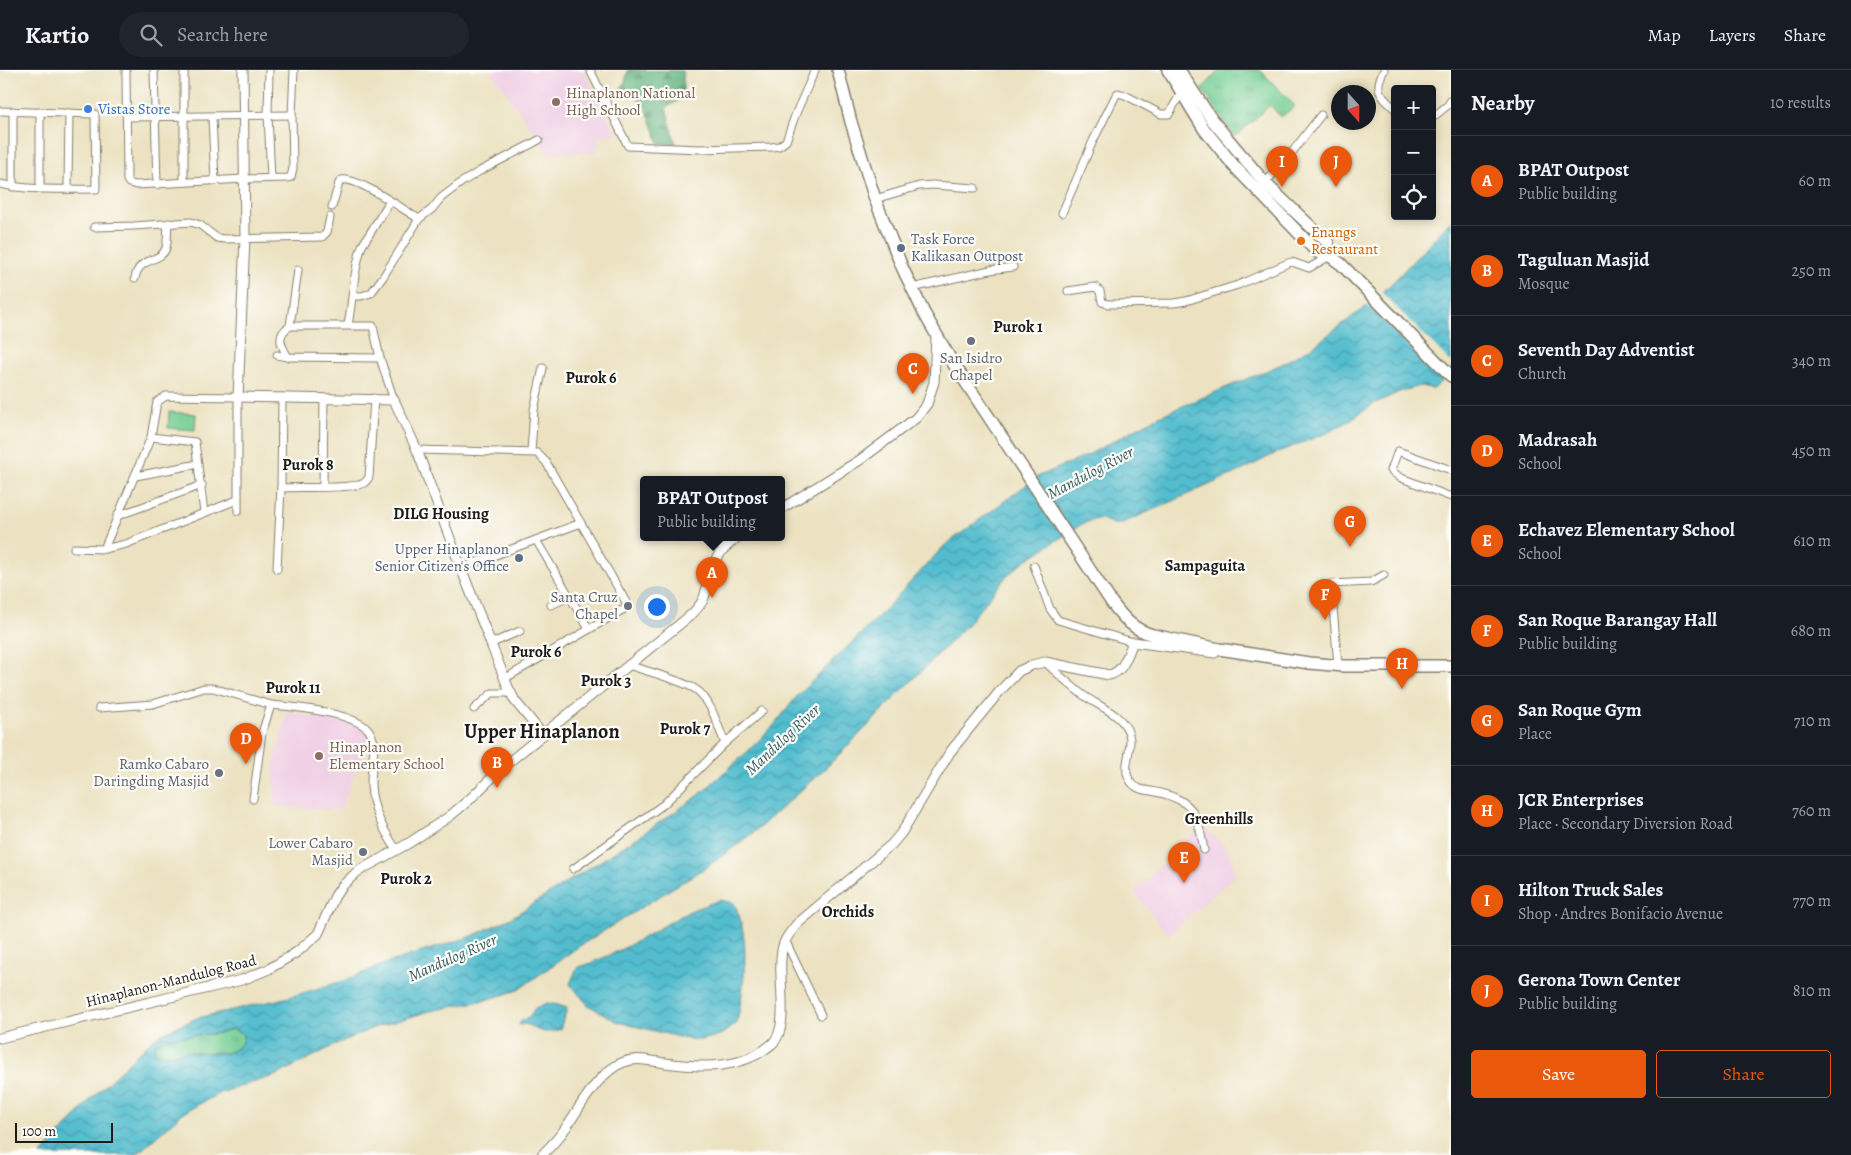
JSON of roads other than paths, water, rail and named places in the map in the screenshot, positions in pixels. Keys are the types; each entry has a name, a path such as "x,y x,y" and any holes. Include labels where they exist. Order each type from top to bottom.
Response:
{"main road":[{"path":"838,70 851,122 875,199 912,288 936,337 1124,619 1139,630 1235,652 1338,665 1451,666"},
{"path":"1168,70 1204,129 1235,167 1328,243 1330,256"},
{"path":"1179,70 1212,120 1278,212 1317,252 1330,256 1341,264 1451,376"}],"street":[{"path":"126,70 129,183 136,185 288,178 293,175 292,115 294,70"},
{"path":"154,70 158,185"},
{"path":"184,70 184,182"},
{"path":"238,511 238,397 245,238 243,70"},
{"path":"269,70 268,115 271,178"},
{"path":"590,70 628,146 700,149 771,147 784,144 815,70"},
{"path":"1384,70 1378,80 1378,89 1381,96 1391,105"},
{"path":"1062,213 1116,95 1118,93 1125,95 1161,114 1168,114 1181,92"},
{"path":"1436,115 1451,100"},
{"path":"0,111 95,114 96,189 40,189 0,184"},
{"path":"13,111 13,187"},
{"path":"40,112 40,189"},
{"path":"68,189 69,114"},
{"path":"127,117 292,115"},
{"path":"1261,187 1286,160 1321,115"},
{"path":"212,116 215,181"},
{"path":"353,296 371,293 419,219 432,209 441,198 462,182 538,140"},
{"path":"332,207 339,183 345,179 355,182 419,219"},
{"path":"875,199 919,186 975,188"},
{"path":"348,326 357,260 362,246 390,201"},
{"path":"94,227 191,222 200,225 217,238 322,237 327,232 330,217"},
{"path":"136,278 136,272 141,264 160,255 166,249 168,223"},
{"path":"1068,292 1095,287 1100,290 1102,302 1108,304 1174,303 1214,294 1288,262 1309,268 1330,256"},
{"path":"912,288 990,270 1013,267"},
{"path":"290,326 298,270"},
{"path":"288,357 281,344 280,336 283,330 290,326 374,326 380,358 394,400 417,450 510,693 543,735"},
{"path":"785,507 860,460 916,418 927,404 934,382 936,337"},
{"path":"277,355 288,357 380,358"},
{"path":"531,452 534,410 542,368"},
{"path":"104,549 151,437 157,402 163,397 374,398 394,400"},
{"path":"277,569 281,488 282,397"},
{"path":"323,487 324,398"},
{"path":"281,488 343,487 363,484 369,478 374,398"},
{"path":"151,437 195,442 202,485 204,513"},
{"path":"417,450 537,453 546,462 627,605 624,610 504,678"},
{"path":"1451,470 1398,451 1391,470 1399,478 1451,497"},
{"path":"136,476 198,464"},
{"path":"117,516 202,485"},
{"path":"74,548 104,549 142,538 237,500"},
{"path":"461,568 581,522"},
{"path":"536,540 589,629"},
{"name":"Hinaplanon-Mandulog Road","path":"0,1038 242,980 269,970 297,952 318,934 335,896 349,878 372,861 429,830 450,816 504,766 691,615 702,603 706,595 709,575 716,558 733,541"},
{"path":"1034,566 1052,613 1062,622 1133,642 1208,652 1235,652"},
{"path":"1338,665 1331,584 1370,582 1384,575"},
{"path":"551,605 570,597"},
{"path":"490,644 520,631"},
{"path":"542,1155 556,1142 590,1091 613,1068 623,1062 638,1059 713,1067 733,1064 773,1043 779,1035 782,1025 780,986 782,948 785,940 797,924 892,844 902,832 950,752 1010,679 1024,668 1045,662 1108,675 1113,674 1118,672 1123,666 1133,642"},
{"path":"1045,662 1082,694 1114,714 1123,723 1131,741 1127,765 1128,779 1141,790 1174,796 1184,802 1199,822 1204,850"},
{"path":"628,665 687,685 699,692 705,699 726,743"},
{"path":"99,708 153,704 204,688 213,688 272,705 327,712 366,727 374,742 371,785 373,802 378,818 396,849"},
{"path":"474,709 492,693 510,693"},
{"path":"253,800 262,733 272,705"},
{"path":"573,869 664,804 726,743 762,711"},
{"path":"785,940 821,1015"}],"water":[{"name":"Mandulog River","path":"1451,221 1451,372 1434,389 1421,386 1402,391 1375,403 1327,433 1278,452 1245,469 1121,524 1113,524 1102,519 1096,519 1082,524 1023,562 1004,579 966,626 831,763 757,830 708,866 578,947 518,990 486,1000 430,1011 373,1028 343,1041 277,1075 220,1093 183,1113 136,1155 41,1155 91,1099 150,1042 162,1033 197,1018 289,997 343,981 387,963 472,936 509,919 638,837 698,796 746,753 775,724 798,695 880,615 944,546 1037,477 1086,456 1159,416 1282,364 1312,347 1368,305 1392,283","holes":["233,1029 242,1033 244,1040 238,1048 227,1053 185,1052 171,1055 157,1054 154,1050 155,1044 167,1038 219,1033"]},
{"path":"719,900 734,903 740,917 745,947 744,978 737,1023 722,1034 701,1040 687,1039 618,1022 588,1005 570,984 577,968 621,949 690,911"},
{"path":"547,1003 567,1008 561,1029 544,1032 527,1024 519,1025 521,1020 529,1018 535,1008"}],"place":[{"name":"Hinaplanon National High School","path":"556,102"},
{"name":"Vistas Store","path":"88,109"},
{"name":"Hilton Truck Sales","path":"1282,187"},
{"name":"Gerona Town Center","path":"1336,187"},
{"name":"Enangs Restaurant","path":"1301,241"},
{"name":"Task Force Kalikasan Outpost","path":"901,248"},
{"name":"San Isidro Chapel","path":"971,341"},
{"name":"Seventh Day Adventist","path":"913,394"},
{"name":"San Roque Gym","path":"1350,547"},
{"name":"Upper Hinaplanon Senior Citizen's Office","path":"519,558"},
{"name":"BPAT Outpost","path":"712,598"},
{"name":"Santa Cruz Chapel","path":"628,606"},
{"name":"San Roque Barangay Hall","path":"1325,620"},
{"name":"JCR Enterprises","path":"1402,689"},
{"name":"Hinaplanon Elementary School","path":"319,756"},
{"name":"Madrasah","path":"246,764"},
{"name":"Ramko Cabaro Daringding Masjid","path":"219,773"},
{"name":"Taguluan Masjid","path":"497,788"},
{"name":"Lower Cabaro Masjid","path":"363,852"},
{"name":"Echavez Elementary School","path":"1184,883"}],"district":[{"name":"Purok 1","path":"1018,326"},
{"name":"Purok 6","path":"591,377"},
{"name":"Purok 8","path":"308,464"},
{"name":"DILG Housing","path":"441,513"},
{"name":"Sampaguita","path":"1205,565"},
{"name":"Purok 6","path":"536,651"},
{"name":"Purok 3","path":"606,680"},
{"name":"Purok 11","path":"293,687"},
{"name":"Purok 7","path":"685,728"},
{"name":"Upper Hinaplanon","path":"542,731"},
{"name":"Greenhills","path":"1219,818"},
{"name":"Purok 2","path":"406,878"},
{"name":"Orchids","path":"848,911"}]}
